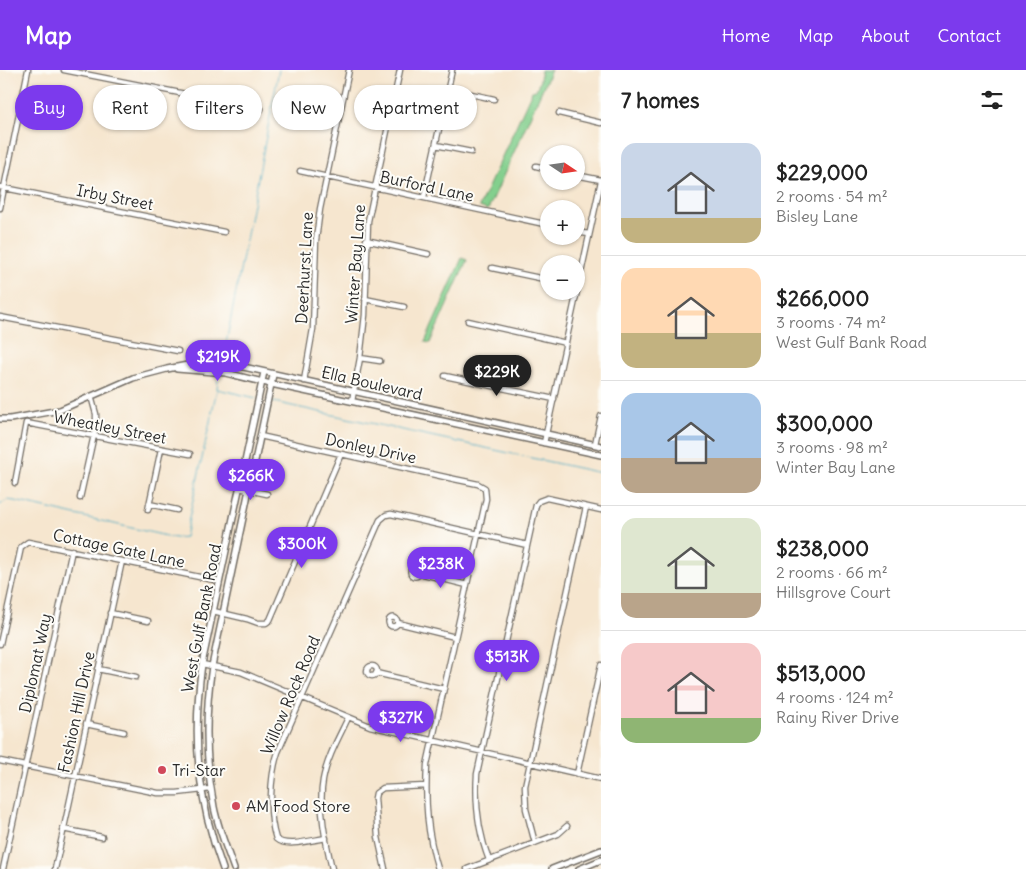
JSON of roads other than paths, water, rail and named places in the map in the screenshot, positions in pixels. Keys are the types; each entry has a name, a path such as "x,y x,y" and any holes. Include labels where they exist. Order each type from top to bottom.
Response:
{"main road":[{"name":"Ella Boulevard","path":"0,419 60,410 133,378 203,362 230,364 601,446"},
{"name":"Ella Boulevard","path":"167,369 226,373 601,455"},
{"name":"West Gulf Bank Road","path":"223,869 207,820 200,790 197,723 198,695 202,664 264,372"},
{"name":"West Gulf Bank Road","path":"234,869 217,819 211,790 206,722 212,666 273,375"},
{"path":"197,723 206,722"},
{"path":"552,869 601,850"},
{"path":"574,860 578,869 601,860"}],"street":[{"path":"0,208 2,188 28,70"},
{"path":"64,70 177,92"},
{"name":"Deerhurst Lane","path":"304,381 313,335 317,232 326,176 349,70"},
{"name":"Winter Bay Lane","path":"352,401 360,358 365,299 368,221 400,70"},
{"path":"449,85 452,70"},
{"path":"477,95 494,99"},
{"path":"559,113 601,123"},
{"path":"424,198 439,130"},
{"path":"436,144 471,152"},
{"path":"536,166 540,167"},
{"name":"Burford Lane","path":"300,171 540,223"},
{"path":"584,255 598,205 601,181 585,177"},
{"name":"Irby Street","path":"2,188 224,232"},
{"path":"585,233 589,234"},
{"path":"366,240 428,254"},
{"path":"492,268 540,278"},
{"path":"365,299 404,307"},
{"path":"544,443 574,300"},
{"path":"0,317 178,352"},
{"path":"468,321 566,343"},
{"path":"360,358 380,361"},
{"path":"445,376 554,399"},
{"path":"80,498 94,437 96,414 91,396"},
{"path":"595,444 601,416"},
{"name":"Wheatley Street","path":"15,483 26,423 190,454"},
{"name":"Donley Drive","path":"260,436 476,484 485,488 486,492 478,534"},
{"path":"148,510 160,449"},
{"path":"213,611 223,612 262,624 270,620 341,454"},
{"path":"239,488 267,494"},
{"path":"489,860 480,832 475,802 477,774 536,506 539,501 546,498 601,510"},
{"path":"150,504 177,510"},
{"path":"535,843 526,809 525,786 586,507"},
{"name":"Willow Rock Road","path":"326,838 283,843 276,839 274,834 272,786 274,764 380,519 386,514 390,514 478,534"},
{"path":"438,869 428,828 427,766 478,534 527,545"},
{"name":"Cottage Gate Lane","path":"0,644 20,553 22,547 28,542 219,581"},
{"name":"Diplomat Way","path":"3,869 72,550"},
{"name":"Fashion Hill Drive","path":"55,869 122,561"},
{"path":"420,573 467,585"},
{"path":"110,613 148,621"},
{"path":"398,623 455,637"},
{"path":"202,664 241,672 370,726 601,779"},
{"path":"577,774 601,665"},
{"path":"98,669 136,677"},
{"path":"376,673 444,689"},
{"path":"332,869 323,814 323,779 326,767 348,718"},
{"path":"86,724 124,732"},
{"path":"0,761 158,793 211,790"},
{"path":"385,869 378,838 374,798 376,793 384,788 426,786"},
{"path":"467,869 558,834 567,826"},
{"path":"63,829 102,837"}],"waterway":[{"path":"223,359 279,70"},
{"path":"217,389 218,380"},
{"path":"0,505 7,500 15,501 175,538 185,537 217,389 256,398"},
{"path":"269,401 601,473"}],"place":[{"name":"Tri-Star","path":"162,770"},
{"name":"AM Food Store","path":"236,806"}]}
